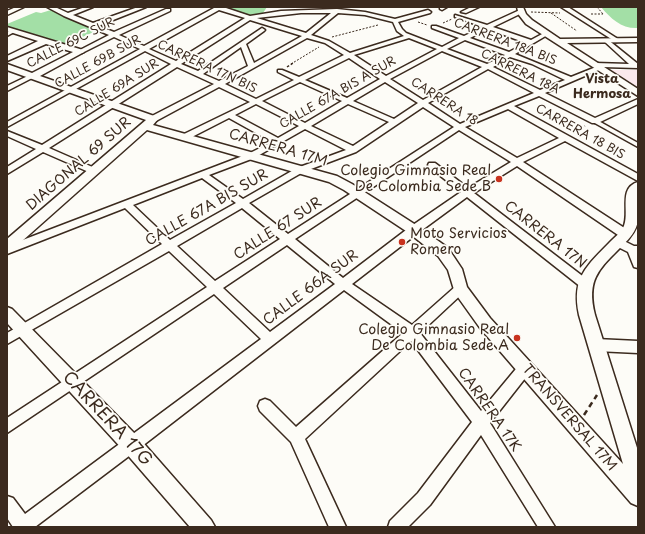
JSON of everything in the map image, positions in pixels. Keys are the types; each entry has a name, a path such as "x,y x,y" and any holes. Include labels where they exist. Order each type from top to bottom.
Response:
{"street":[{"path":"7,13 22,7"},
{"name":"CARRERA 17N BIS","path":"50,7 66,15 94,25 218,85 257,102 352,150"},
{"path":"66,15 90,7"},
{"path":"94,25 143,7"},
{"name":"CARRERA 18","path":"218,7 325,41 424,102 459,127 517,162 621,238 635,250"},
{"name":"CALLE 69B SUR","path":"7,125 218,7"},
{"path":"344,7 354,12 396,21 428,12"},
{"path":"464,12 476,7"},
{"path":"564,7 618,40"},
{"path":"520,8 527,21 638,93"},
{"name":"CALLE 67A BIS A SUR","path":"7,248 127,205 251,156 278,142 386,78 488,27 520,8"},
{"name":"CALLE 69C SUR","path":"7,89 168,10"},
{"path":"149,123 306,36 337,11"},
{"name":"CALLE 69A SUR","path":"7,171 249,18 261,14 278,12 354,12"},
{"path":"457,16 530,42"},
{"path":"396,21 399,30"},
{"name":"CARRERA 18A BIS","path":"434,27 534,63 571,80"},
{"path":"197,75 262,30"},
{"name":"CARRERA 18A","path":"399,30 404,34 488,66 638,145"},
{"path":"9,31 80,52"},
{"name":"CALLE 67A BIS SUR","path":"7,339 169,245 244,204 300,170 352,150 424,102 546,34"},
{"path":"185,137 230,116 349,55 410,36"},
{"path":"607,40 637,66"},
{"path":"558,41 638,40"},
{"path":"7,59 46,41"},
{"path":"243,43 252,67"},
{"name":"CALLE 67 SUR","path":"7,426 459,127 510,107 597,67 637,66"},
{"name":"CARRERA 17M","path":"7,67 112,104 149,123 185,137 334,180 359,194 414,230"},
{"path":"280,71 395,122"},
{"path":"595,121 638,101"},
{"name":"CARRERA 18 BIS","path":"510,107 638,178"},
{"path":"230,116 278,142"},
{"name":"DIAGONAL 69 SUR","path":"7,248 149,123"},
{"path":"7,133 94,171"},
{"name":"CALLE 66A SUR","path":"22,526 414,230 467,193 517,162 565,138"},
{"name":"CARRERA 17N","path":"432,165 585,284"},
{"name":"CARRERA 17K","path":"203,175 244,204 342,283 412,332 481,422 547,527"},
{"path":"638,186 632,193 632,221 621,238 587,277 583,298 638,482"},
{"path":"127,205 268,339"},
{"name":"TRANSVERSAL 17M","path":"414,230 438,247 449,258 456,273 460,288 485,323 638,496"},
{"path":"635,250 638,264"},
{"path":"296,437 460,288"},
{"name":"CARRERA 17G","path":"7,313 132,444 204,527"},
{"path":"596,344 638,347"},
{"path":"396,527 424,499 481,422 526,368"},
{"path":"265,406 296,437 338,527"},
{"path":"7,504 22,526"}],"path":[{"path":"597,7 604,14"},
{"path":"550,13 577,31"},
{"name":"CARRERA 18A BIS","path":"407,19 434,27"},
{"path":"280,71 325,41 376,24 399,30"},
{"path":"565,138 595,121"},
{"path":"577,426 607,381"}],"shaded area":[{"path":"611,70 638,70 638,87"}],"green space":[{"path":"221,7 267,7 263,13 248,16"},
{"path":"601,7 636,7 638,10 638,28 622,25"},
{"path":"51,10 64,17 98,30 67,44 7,26 7,24 36,12 41,13"}],"place":[{"name":"Colegio Gimnasio Real De Colombia Sede B","path":"499,179"},
{"name":"Moto Servicios Romero","path":"402,242"},
{"name":"Colegio Gimnasio Real De Colombia Sede A","path":"517,338"}],"district":[{"name":"Vista Hermosa","path":"602,86"}]}
